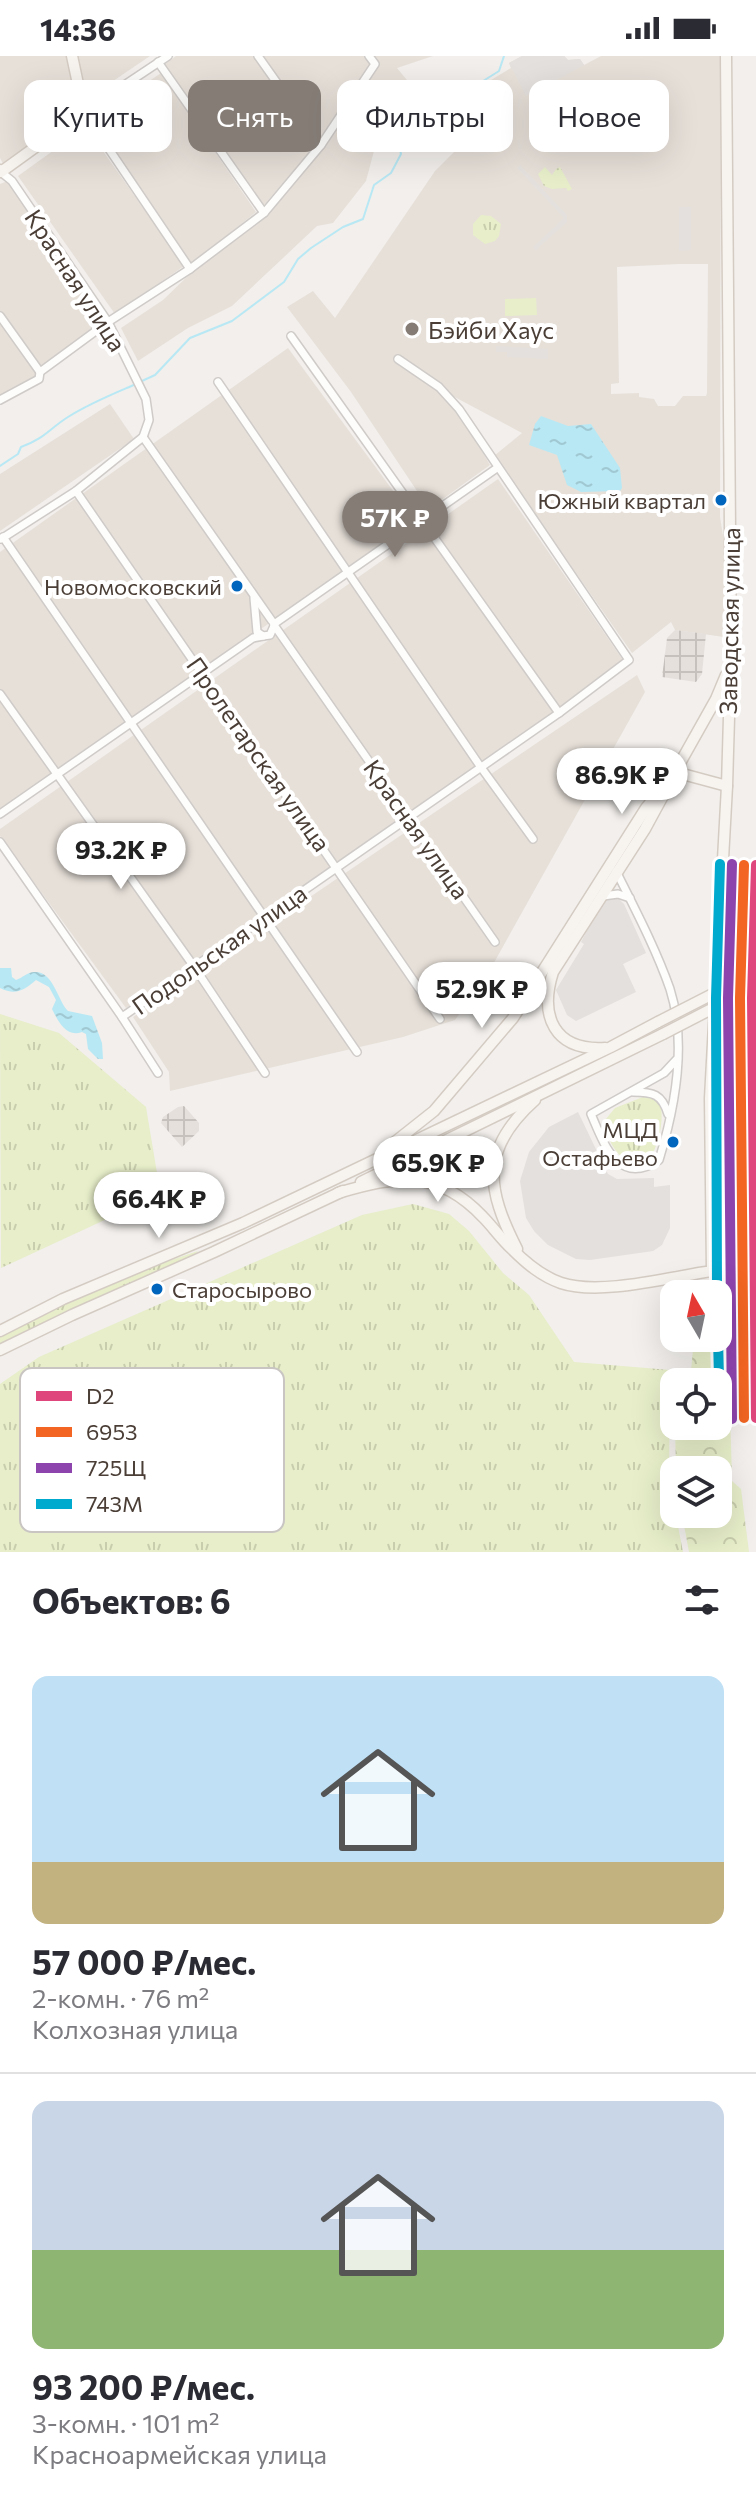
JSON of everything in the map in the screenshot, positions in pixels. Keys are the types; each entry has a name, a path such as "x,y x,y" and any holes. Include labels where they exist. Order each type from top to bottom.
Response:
{"street":[{"path":"72,56 77,80"},
{"path":"131,80 168,56"},
{"path":"258,56 275,80"},
{"path":"321,145 375,64 369,56"},
{"name":"Заводская улица","path":"521,1258 552,1279 579,1287 605,1287 712,1271 709,1185 711,1066 727,786 731,649 726,56"},
{"path":"158,62 264,213"},
{"path":"0,172 28,152"},
{"path":"111,152 190,269"},
{"path":"40,372 108,322 190,269 264,213 315,152"},
{"name":"Красная улица","path":"0,172 12,181 108,322 143,391 149,420 143,437 495,942"},
{"path":"0,316 40,372 39,379 0,400"},
{"path":"291,336 559,713"},
{"path":"0,814 253,638 263,636 348,572 497,468 451,398 398,359"},
{"path":"218,382 533,839"},
{"path":"143,437 76,491 1,538 357,1052"},
{"name":"Подольская улица","path":"122,1017 559,713 629,660 497,468"},
{"name":"Пролетарская улица","path":"76,491 440,1019"},
{"name":"Красная улица","path":"254,596 257,626"},
{"path":"253,638 262,618 273,626"},
{"path":"257,626 263,636"},
{"path":"611,1047 592,1048 563,1037 553,1026 546,1003 553,972 601,896 646,808 675,772 721,689 731,649"},
{"path":"0,694 195,968 265,1073"},
{"path":"675,772 727,786"},
{"path":"0,842 158,1073"},
{"path":"614,868 670,991 678,1032 678,1058 669,1121 659,1160 640,1168 618,1163 611,1157 591,1114 664,1073 678,1058"},
{"path":"333,1181 399,1141 434,1111 470,1072 513,1018 614,868"},
{"path":"601,896 618,894 630,899"},
{"path":"0,1331 63,1299 243,1223 333,1181 611,1047 756,972"},
{"path":"0,1350 338,1193 756,986"},
{"path":"521,1258 500,1216 493,1175 500,1143 508,1130 520,1113 545,1091"},
{"path":"630,1092 654,1093 660,1097 669,1121"},
{"path":"338,1193 385,1180 407,1178 429,1182 447,1189 482,1216 521,1258"}],"shaded area":[{"path":"0,56 67,56 72,80 24,80 24,152 3,164 0,158"},
{"path":"75,56 150,56 115,80 80,80"},
{"path":"176,56 254,56 271,80 188,80 188,99 164,65"},
{"path":"263,56 366,56 371,64 360,80 337,80 337,114 321,138 321,80 280,80"},
{"path":"373,56 433,56 397,68 407,80 366,80 378,64"},
{"path":"522,56 564,56 568,60 580,59 584,65 601,56 721,56 720,517 725,548 724,637 675,630 671,622 632,653 494,456 522,433 449,394 490,465 429,509 351,392 287,307 313,291 335,318 435,171 454,152 513,152 513,80 491,80 511,68 509,63","holes":["708,264 706,396 683,396 675,406 658,406 654,399 639,397 639,393 611,394 611,384 619,383 617,267"]},
{"path":"522,56 564,56 568,60 580,59 584,65 556,80 529,80 529,94 526,96 509,63"},
{"path":"161,73 166,80 151,80"},
{"path":"172,89 188,113 188,152 215,152 256,212 191,264 113,152 172,152"},
{"path":"337,119 337,152 374,152 366,181 333,223 317,226 232,306 188,328 138,361 121,328 163,300 193,271 267,214 313,152 321,152 321,141"},
{"path":"51,152 104,152 184,266 115,314 18,176"},
{"path":"225,152 310,152 263,206"},
{"path":"520,165 567,215 567,222 536,250 533,247 564,218 517,168"},
{"path":"10,180 105,320 39,367 0,312 0,184"},
{"path":"679,207 691,207 691,250 679,251"},
{"path":"0,322 36,372 35,380 0,399"},
{"path":"496,346 548,349 548,359 507,357 507,352 496,352"},
{"path":"288,348 416,522 0,809 0,552"},
{"path":"110,404 134,439 0,531 0,474"},
{"path":"498,479 625,663 126,1008 0,836 0,829"},
{"path":"675,630 706,634 702,674 696,682 662,677 667,638"},
{"path":"637,675 645,692 486,977 455,1020 403,1037 170,1091 169,1072 133,1017"},
{"path":"619,899 624,904 646,953 623,964 636,992 576,1021 567,1015 556,990 584,944 581,942 603,901"},
{"path":"184,1106 199,1123 199,1131 182,1147 161,1123 163,1117"},
{"path":"578,1112 608,1174 617,1179 654,1178 654,1187 670,1185 670,1228 662,1245 653,1251 590,1260 576,1259 548,1245 526,1218 520,1181 529,1152 549,1127"}],"green space":[{"path":"545,167 552,175 560,167 572,189 568,191 566,188 544,186 538,174"},
{"path":"481,215 491,216 501,224 495,241 485,244 473,235 473,224"},
{"path":"536,298 537,315 505,316 505,299"},
{"path":"0,1014 59,1033 146,1107 159,1185 152,1198 1,1268"},
{"path":"648,1095 657,1099 661,1108 658,1141 648,1159 628,1161 611,1143 606,1119 615,1108"},
{"path":"413,1204 449,1214 469,1231 503,1273 529,1295 574,1362 660,1369 660,1440 669,1440 669,1456 660,1456 660,1528 678,1528 683,1552 0,1552 0,1384 20,1370 20,1532 284,1532 284,1368 23,1368 39,1357 362,1215"},
{"path":"198,1251 70,1310 0,1347 0,1337 67,1303 151,1267"},
{"path":"693,1352 728,1352 729,1368 691,1368"},
{"path":"675,1440 731,1440 731,1456 676,1456"},
{"path":"732,1481 741,1489 749,1552 689,1552 685,1528 732,1528"}],"water":[{"path":"541,416 568,426 591,424 620,468 620,491 581,492 567,485 557,455 529,445 535,424"},
{"path":"0,968 11,968 12,977 16,980 32,972 41,973 50,981 68,1011 92,1016 102,1043 103,1059 98,1059 88,1049 86,1034 71,1033 60,1023 52,1009 56,1000 49,987 36,980 20,991 0,988"}],"waterway":[{"path":"142,381 155,375 190,338 232,321 284,282 298,259 311,248 343,227 363,219 374,185 391,173 401,154 399,145 405,135 401,123 423,86 472,88 499,71 504,56"},
{"path":"0,466 18,454 21,447 41,437 61,421 136,384"}],"transit line":[{"name":"743М","path":"717,1280 716,998 720,864"},
{"name":"725Щ","path":"732,864 728,998 732,1368"},
{"name":"6953","path":"744,865 740,998 744,1418"},
{"name":"D2","path":"756,865 752,998 756,1418"},
{"name":"743М","path":"718,1352 719,1368"}],"place":[{"name":"Бэйби Хаус","path":"412,329"},
{"name":"Южный квартал","path":"721,500"},
{"name":"Новомосковский","path":"237,586"},
{"name":"МЦД Остафьево","path":"673,1142"},
{"name":"Старосырово","path":"157,1289"}]}
